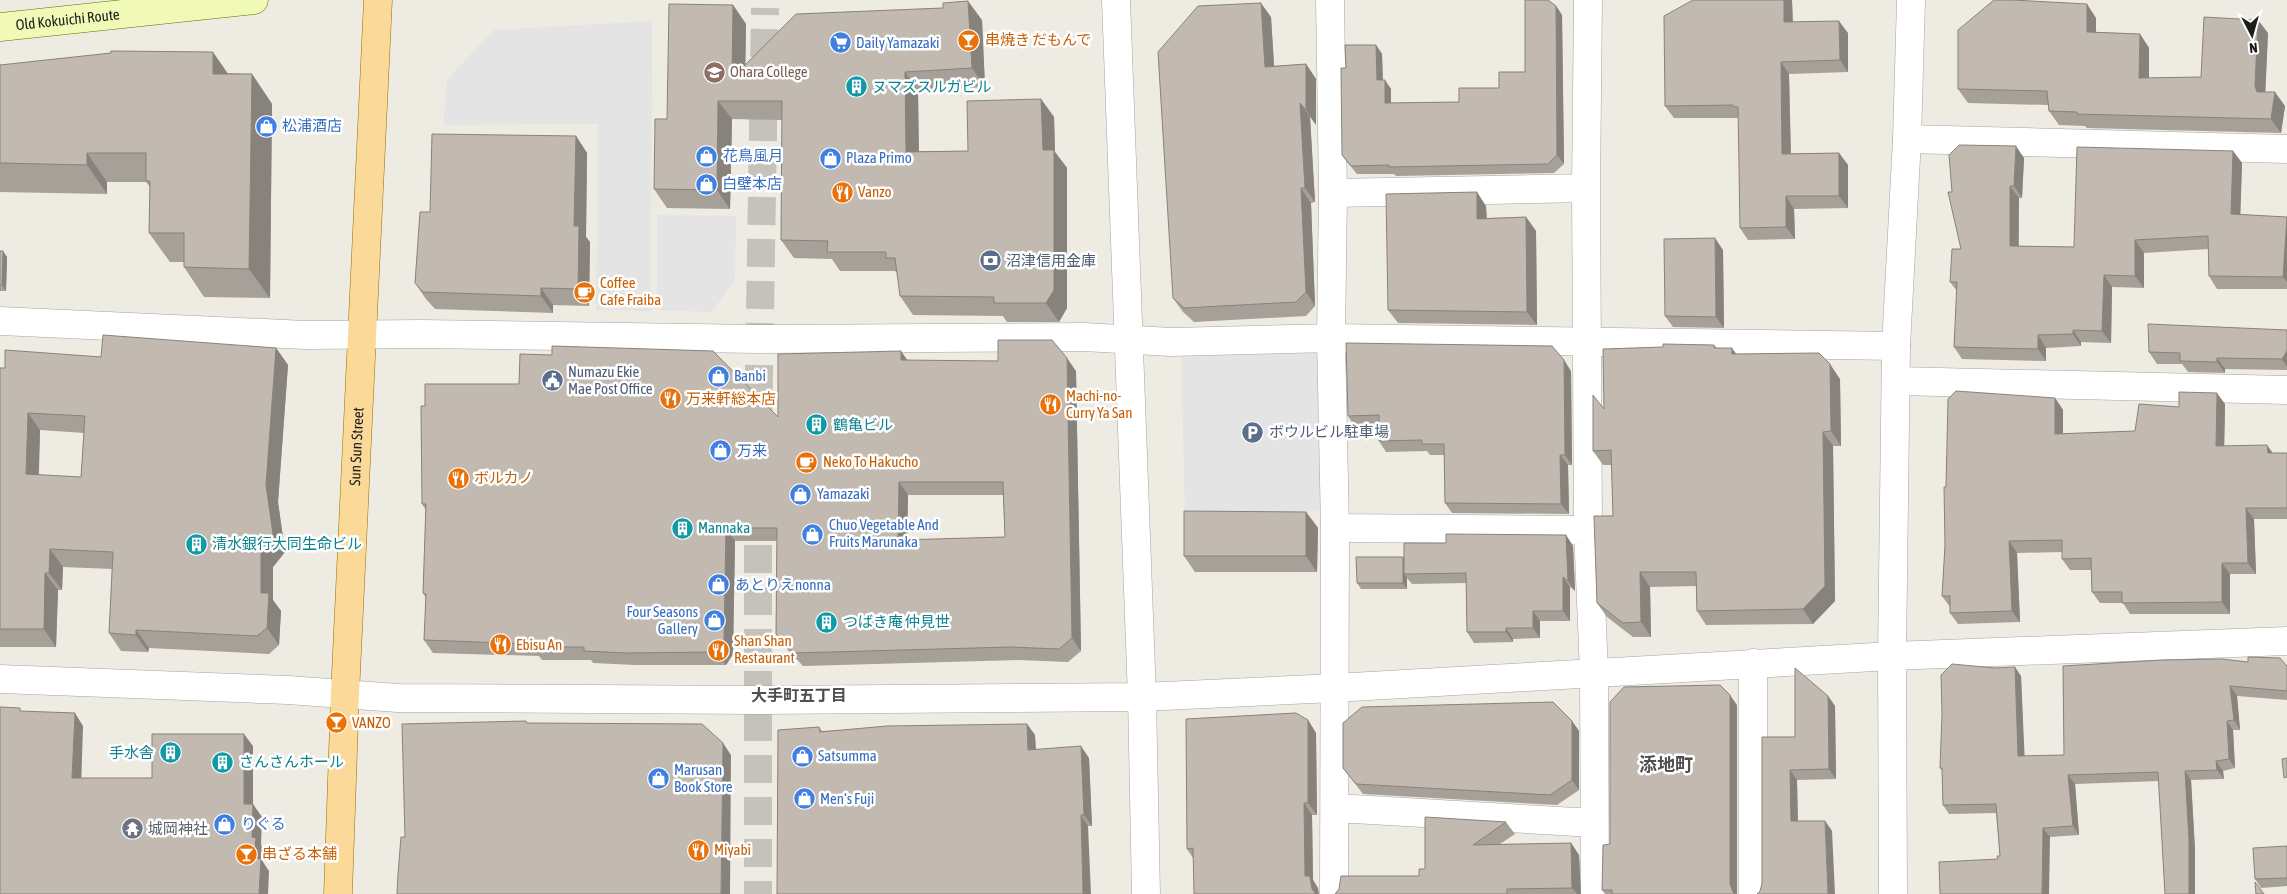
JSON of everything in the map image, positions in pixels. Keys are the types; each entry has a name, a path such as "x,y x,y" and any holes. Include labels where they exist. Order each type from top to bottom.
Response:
{"main road":[{"name":"Old Kokuichi Route","path":"0,27 254,0"},
{"name":"Sun Sun Street","path":"338,894 345,694 364,334 378,0"}],"street":[{"path":"1116,0 1142,697 1146,894"},
{"path":"1330,0 1335,528 1334,688 1336,808 1334,894"},
{"path":"1588,0 1586,188 1589,343 1588,530 1594,672 1595,894"},
{"path":"1893,894 1892,656 1896,346 1907,138 1911,0"},
{"path":"1907,138 2287,150"},
{"path":"1333,193 1586,188"},
{"path":"0,321 306,336 364,334 758,339 1084,338 1170,342 1332,338 1896,346"},
{"path":"1897,381 2287,390"},
{"path":"1335,528 1588,530"},
{"path":"0,679 398,698 758,700 1142,697 1892,656 2287,641"},
{"path":"1753,663 1753,894"},
{"path":"1336,808 1594,823"}],"shaded area":[{"path":"652,21 651,311 596,310 598,124 443,125 447,80 493,30"},
{"path":"657,215 736,216 735,279 712,312 657,310"},
{"name":"ボウルビル駐車場","path":"1322,350 1326,511 1185,515 1181,353"}],"building":[{"path":"1525,0 1548,0 1556,6 1557,155 1548,164 1351,166 1342,155 1341,68 1346,68 1345,45 1376,45 1377,80 1385,80 1385,103 1459,102 1459,88 1499,88 1499,72 1525,72"},
{"path":"1693,0 1784,0 1784,22 1839,21 1840,60 1781,62 1782,154 1839,153 1839,196 1786,196 1786,227 1740,228 1738,107 1733,105 1665,106 1664,16"},
{"path":"1994,0 2087,4 2087,32 2140,34 2139,78 2201,77 2204,17 2258,20 2255,86 2257,92 2275,92 2271,119 2077,114 2077,112 2049,111 2047,91 1958,89 1958,30"},
{"path":"968,1 972,68 905,72 906,152 968,151 967,101 1041,99 1043,150 1054,150 1054,290 1046,303 994,303 994,297 900,296 895,258 886,258 886,252 827,252 828,241 781,240 782,101 718,101 717,190 654,189 655,119 667,119 669,4 733,5 732,78 796,14 943,8 943,3"},
{"path":"1261,3 1265,67 1306,64 1306,110 1300,103 1305,188 1301,188 1306,292 1296,302 1184,308 1173,298 1158,52 1198,6"},
{"path":"111,51 213,52 213,74 252,74 249,269 184,267 184,233 149,233 150,181 146,181 146,153 87,153 87,165 0,163 0,65 111,53"},
{"path":"432,134 576,136 574,226 579,226 578,289 541,288 541,296 423,292 415,283 420,212 430,212"},
{"path":"1959,145 2016,146 2014,186 2010,186 2010,246 2074,247 2077,147 2233,151 2231,214 2287,217 2283,277 2209,276 2208,236 2135,240 2135,276 2104,275 2102,331 2073,330 2073,334 2038,335 2038,349 1954,347 1957,282 1950,282 1952,249 1961,249 1948,192 1952,192 1949,155"},
{"path":"1477,192 1477,219 1526,217 1527,312 1388,310 1386,194"},
{"path":"1715,238 1716,317 1665,316 1664,239"},
{"path":"0,251 3,251 2,285 0,285"},
{"path":"2148,324 2287,330 2287,351 2282,359 2217,358 2217,362 2180,361 2180,353 2149,352"},
{"path":"103,335 276,348 266,485 273,534 261,550 261,593 269,593 267,628 257,636 136,630 136,635 109,633 113,552 50,549 49,573 45,573 44,629 0,629 0,368 5,368 5,350 101,357","holes":["28,413 85,416 81,477 26,474"]},
{"path":"998,340 1052,340 1067,358 1072,638 1059,649 1010,647 794,653 776,634 777,528 726,528 724,641 717,652 626,653 584,651 584,647 533,647 533,644 424,640 426,594 423,593 426,504 422,504 421,406 425,406 425,384 519,384 520,354 552,355 552,346 713,351 778,417 778,354 901,351 901,360 998,361","holes":["899,482 1003,482 1005,537 898,540"]},
{"path":"1346,343 1552,346 1564,360 1565,455 1560,455 1561,504 1445,503 1444,444 1422,444 1422,440 1379,441 1379,415 1348,416"},
{"path":"1663,344 1714,345 1714,348 1732,348 1732,354 1819,353 1830,364 1831,431 1823,432 1825,586 1803,609 1697,611 1696,572 1640,572 1641,622 1623,623 1597,603 1594,516 1613,516 1611,450 1593,451 1593,395 1604,409 1603,349 1663,347"},
{"path":"1956,391 2055,398 2055,434 2135,431 2139,404 2179,407 2179,392 2217,393 2216,446 2267,445 2268,453 2287,453 2287,508 2246,508 2248,563 2222,563 2222,602 2122,603 2122,592 2092,592 2091,558 2062,559 2062,540 2009,541 2012,611 1950,613 1950,596 1942,596 1945,545 1944,487 1946,487 1948,399"},
{"path":"1184,511 1306,512 1306,556 1184,556"},
{"path":"1446,534 1566,535 1568,581 1563,577 1563,611 1533,611 1533,628 1506,628 1506,632 1467,632 1466,573 1404,574 1404,543 1446,543"},
{"path":"1356,557 1403,557 1403,583 1357,583"},
{"path":"2248,657 2280,658 2287,666 2287,691 2230,686 2234,720 2227,721 2229,759 2216,761 2217,770 2185,771 2189,840 2189,894 2165,894 2158,772 2068,775 2073,826 2043,828 2042,894 1940,894 1939,862 1998,859 1997,856 2000,856 1996,804 1943,805 1942,768 1940,768 1941,675 1952,664 1995,668 2015,667 2018,756 2064,755 2063,666 2162,660 2222,659 2248,662"},
{"path":"1795,668 1828,696 1829,769 1790,770 1791,821 1825,821 1828,894 1757,894 1762,884 1762,737 1795,737"},
{"path":"1720,685 1730,695 1730,884 1735,894 1612,894 1612,890 1602,890 1603,845 1610,844 1610,702 1624,687"},
{"path":"1553,702 1572,721 1572,780 1550,795 1356,784 1343,768 1343,723 1362,707"},
{"path":"0,707 20,708 20,711 75,713 72,778 152,778 152,734 244,734 244,804 253,804 252,837 256,838 254,858 261,859 259,894 0,894"},
{"path":"1296,713 1308,720 1308,803 1304,803 1305,876 1310,876 1312,889 1316,894 1194,894 1193,848 1187,849 1186,719"},
{"path":"526,721 527,723 702,724 723,743 721,894 397,894 401,837 405,837 402,724"},
{"path":"1027,724 1028,750 1081,746 1084,815 1081,815 1083,894 777,894 778,730 819,727 820,732 887,726"},
{"path":"2287,758 2287,777 2284,778 2282,759"},
{"path":"1425,817 1506,822 1473,845 1571,843 1572,888 1507,889 1507,894 1335,894 1339,889 1341,876 1419,876 1419,869 1425,869"},
{"path":"2287,846 2287,878 2255,879 2253,848"},
{"path":"2255,882 2264,894 2256,894"}],"tunnel":[{"path":"758,435 765,8"},
{"path":"758,503 758,894"}],"place":[{"name":"串焼き だもんで","path":"969,40"},
{"name":"Daily Yamazaki","path":"840,43"},
{"name":"Ohara College","path":"714,72"},
{"name":"ヌマズスルガビル","path":"856,87"},
{"name":"松浦酒店","path":"266,126"},
{"name":"花鳥風月","path":"707,156"},
{"name":"Plaza Primo","path":"830,158"},
{"name":"白壁本店","path":"706,184"},
{"name":"Vanzo","path":"842,192"},
{"name":"沼津信用金庫","path":"990,261"},
{"name":"Coffee Cafe Fraiba","path":"584,292"},
{"name":"Banbi","path":"718,376"},
{"name":"Numazu Ekie Mae Post Office","path":"552,381"},
{"name":"万来軒総本店","path":"670,399"},
{"name":"Machi-no- Curry Ya San","path":"1050,405"},
{"name":"鶴亀ビル","path":"817,425"},
{"name":"ボウルビル駐車場","path":"1253,432"},
{"name":"万来","path":"721,451"},
{"name":"Neko To Hakucho","path":"807,462"},
{"name":"ボルカノ","path":"458,478"},
{"name":"Yamazaki","path":"801,494"},
{"name":"Mannaka","path":"682,528"},
{"name":"Chuo Vegetable And Fruits Marunaka","path":"813,534"},
{"name":"清水銀行大同生命ビル","path":"196,544"},
{"name":"あとりえnonna","path":"719,585"},
{"name":"Four Seasons Gallery","path":"714,621"},
{"name":"つばき庵 仲見世","path":"827,622"},
{"name":"Ebisu An","path":"500,645"},
{"name":"Shan Shan Restaurant","path":"718,650"},
{"name":"VANZO","path":"336,723"},
{"name":"手水舎","path":"170,753"},
{"name":"Satsumma","path":"802,756"},
{"name":"さんさんホール","path":"223,762"},
{"name":"Marusan Book Store","path":"658,779"},
{"name":"Men’s Fuji","path":"804,799"},
{"name":"りぐる","path":"225,824"},
{"name":"城岡神社","path":"132,829"},
{"name":"Miyabi","path":"698,850"},
{"name":"串ざる本舗","path":"246,854"}],"district":[{"name":"大手町五丁目","path":"799,695"},
{"name":"添地町","path":"1666,765"}]}
